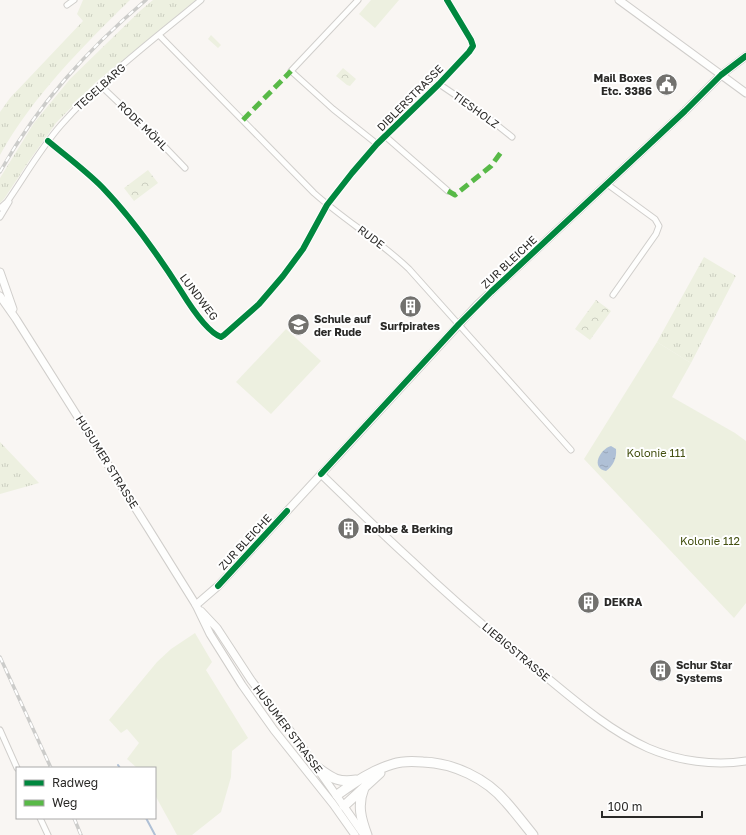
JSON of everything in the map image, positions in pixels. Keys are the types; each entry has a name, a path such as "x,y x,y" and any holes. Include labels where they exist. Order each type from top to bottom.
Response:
{"highway":[{"path":"337,795 382,772 394,763 412,761 442,764 454,767 488,786 505,801 532,835"},
{"path":"318,768 339,781 362,783"},
{"path":"344,806 362,783"},
{"path":"362,783 360,807 366,835"},
{"path":"516,815 527,835"}],"street":[{"path":"68,5 74,0"},
{"name":"TEGELBARG","path":"0,208 7,202 48,141 60,126 100,85 201,0"},
{"name":"DIBLERSTRASSE","path":"358,0 292,71 333,109 377,144"},
{"name":"DIBLERSTRASSE","path":"327,205 352,172 377,144 439,84 469,52 472,46 471,40 447,0"},
{"path":"619,0 746,93"},
{"name":"RUDE","path":"159,35 327,205 396,256 409,269 571,450"},
{"name":"ZUR BLEICHE","path":"196,605 218,586 459,324 491,292 685,111 721,74 746,56"},
{"name":"TIESHOLZ","path":"439,84 482,113 512,137"},
{"name":"RODE MÖHL","path":"100,85 185,168"},
{"path":"385,136 448,191"},
{"name":"LUNDWEG","path":"48,141 84,170 102,187 153,249 200,318 217,335 221,337 259,304 283,276 303,249 327,205"},
{"path":"607,184 655,219 658,226 656,234 613,295"},
{"name":"TEGELBARG","path":"0,217 16,189"},
{"name":"HUSUMER STRASSE","path":"0,272 16,319"},
{"name":"HUSUMER STRASSE","path":"0,296 112,470 196,605 210,634 246,690 274,730 333,804 354,835"},
{"name":"LIEBIGSTRASSE","path":"321,474 411,561 482,624 604,722 630,739 666,754 706,763 734,763 746,761"},
{"name":"HUSUMER STRASSE","path":"196,605 217,628 251,680 318,768 366,835"},
{"path":"0,730 17,767"},
{"path":"337,795 333,804 344,806"},
{"path":"40,819 48,835"}],"green space":[{"path":"83,0 130,0 76,54 43,92 27,112 0,155 0,112 10,98 83,21 77,14"},
{"path":"153,0 196,0 96,82 56,123 0,203 0,178 34,123 70,79"},
{"path":"371,0 399,0 375,28 359,14"},
{"path":"211,35 221,45 218,48 208,39"},
{"path":"343,68 356,79 350,86 336,76"},
{"path":"148,170 158,183 134,201 124,188"},
{"path":"704,257 736,276 691,363 657,342"},
{"path":"596,300 611,311 590,340 575,329"},
{"path":"286,329 321,361 271,414 236,382"},
{"name":"Kolonie 111","path":"657,342 691,363 672,397 735,433 746,441 746,603 734,618 584,459"},
{"path":"0,442 39,483 0,494"},
{"path":"195,633 212,662 206,670 248,738 232,751 231,777 221,812 192,835 177,835 156,797 156,767 136,767 127,759 139,743 127,729 121,733 109,720 157,662 171,649"}],"water":[{"path":"611,446 616,449 616,456 611,467 606,471 598,466 598,458 603,451"}],"waterway":[{"path":"147,819 155,835"}],"railway":[{"path":"0,172 31,123 65,79 104,38 146,0"},
{"path":"0,657 51,767"},
{"path":"74,819 81,835"}],"marked path":[{"path":"243,120 291,71"},
{"path":"448,191 455,195 491,166 502,151"}],"cycle path":[{"path":"48,141 89,175 113,199 154,250 204,324 221,337 259,304 283,276 303,249 327,205 377,144 439,84 469,52 473,46 471,40 447,0"},
{"path":"321,474 459,324 491,292 685,111 721,75 746,56"},
{"path":"218,586 287,511"}],"place":[{"name":"Mail Boxes Etc. 3386","path":"667,84"},
{"name":"Surfpirates","path":"410,306"},
{"name":"Schule auf der Rude","path":"299,325"},
{"name":"Robbe & Berking","path":"348,529"},
{"name":"DEKRA","path":"588,602"},
{"name":"Schur Star Systems","path":"661,671"}],"park label":[{"name":"Kolonie 112","path":"710,541"}]}
